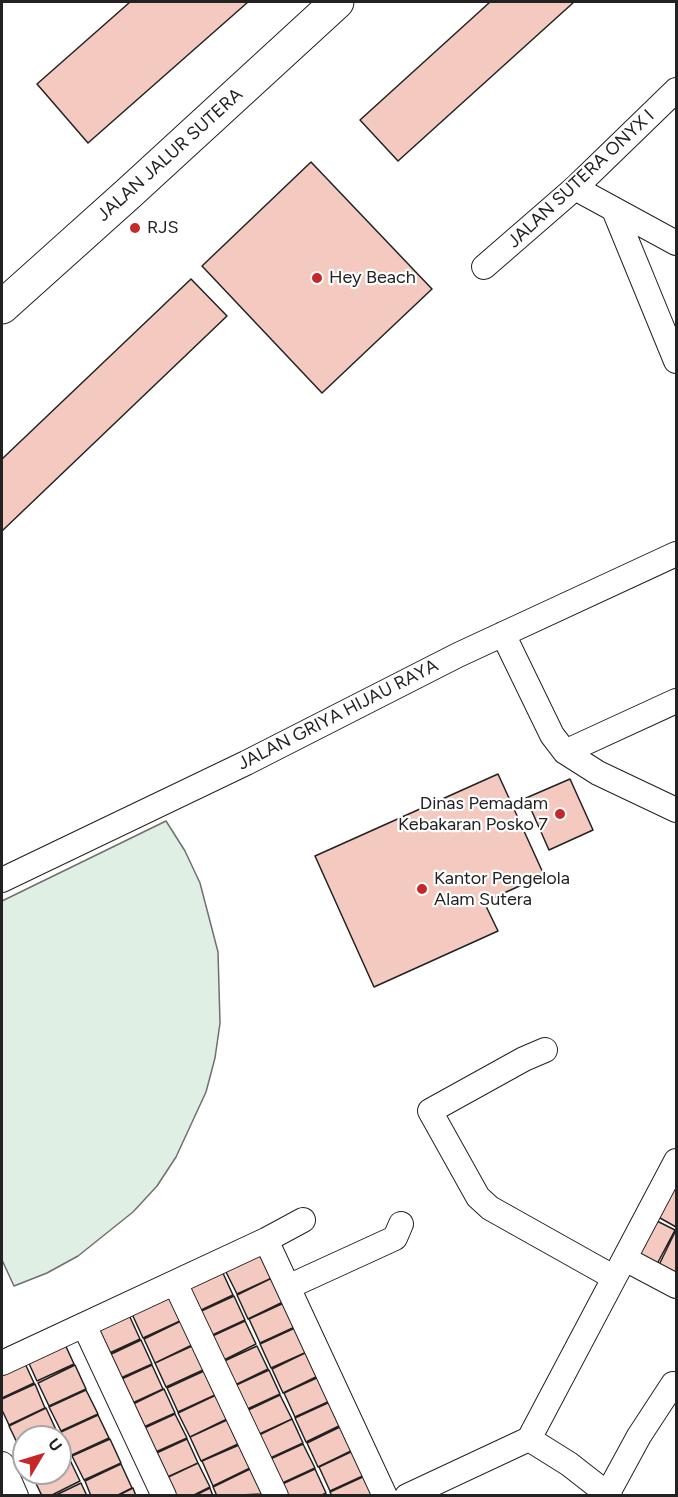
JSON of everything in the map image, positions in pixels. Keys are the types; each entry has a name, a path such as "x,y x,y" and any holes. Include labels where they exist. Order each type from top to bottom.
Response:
{"main road":[{"name":"JALAN JALUR SUTERA","path":"2,307 337,2"}],"street":[{"name":"JALAN SUTERA ONYX I","path":"484,267 574,188 676,90"},
{"path":"574,188 676,243"},
{"path":"615,210 676,361"},
{"name":"JALAN GRIYA HIJAU RAYA","path":"2,880 236,768 503,634 676,554"},
{"path":"503,634 552,735 565,752 597,773 676,810"},
{"path":"565,752 676,701"},
{"path":"545,1050 524,1059 430,1111 478,1197 490,1208 619,1268 676,1286"},
{"path":"421,1492 529,1439 676,1161"},
{"path":"2,1363 266,1240 303,1220"},
{"path":"288,1287 395,1238 401,1224"},
{"path":"266,1240 386,1496"},
{"path":"175,1283 276,1496"},
{"path":"84,1325 164,1496"},
{"path":"529,1439 609,1494 639,1436 673,1384 676,1386"},
{"path":"2,1464 16,1496"}],"green space":[{"path":"166,821 185,851 200,883 218,952 220,1023 215,1058 206,1092 176,1157 157,1186 133,1212 78,1256 47,1273 14,1286 2,1260 2,901"}],"building":[{"path":"130,2 248,2 88,143 37,84"},
{"path":"490,2 574,2 398,161 360,120"},
{"name":"Hey Beach","path":"311,162 432,289 322,393 202,266"},
{"path":"191,279 227,316 2,531 2,459"},
{"name":"Kantor Pengelola Alam Sutera","path":"498,774 544,875 484,902 498,931 374,987 315,856"},
{"name":"Dinas Pemadam Kebakaran Posko 7","path":"570,779 593,830 549,850 526,798"},
{"path":"676,1181 676,1227 653,1214"},
{"path":"651,1218 675,1230 656,1266 633,1254"},
{"path":"676,1230 676,1276 658,1267"},
{"path":"262,1253 274,1277 237,1294 225,1270"},
{"path":"222,1271 233,1295 197,1312 185,1289"},
{"path":"274,1277 285,1301 248,1319 237,1295"},
{"path":"234,1296 245,1320 208,1337 197,1313"},
{"path":"169,1297 180,1321 143,1338 132,1314"},
{"path":"286,1302 297,1326 260,1343 249,1319"},
{"path":"129,1315 140,1339 103,1356 92,1333"},
{"path":"181,1321 192,1345 155,1363 144,1339"},
{"path":"245,1321 256,1344 220,1362 208,1338"},
{"path":"297,1327 309,1351 271,1368 260,1344"},
{"path":"63,1340 74,1364 37,1381 26,1357"},
{"path":"141,1340 152,1364 114,1381 103,1358"},
{"path":"192,1346 203,1370 166,1387 155,1363"},
{"path":"257,1346 268,1369 231,1387 220,1363"},
{"path":"309,1351 320,1375 283,1393 272,1369"},
{"path":"23,1359 34,1383 2,1398 2,1369"},
{"path":"75,1365 86,1389 49,1406 38,1383"},
{"path":"152,1365 163,1389 126,1406 115,1382"},
{"path":"269,1370 280,1394 243,1411 232,1387"},
{"path":"204,1371 215,1395 178,1412 167,1388"},
{"path":"321,1376 332,1400 295,1417 284,1393"},
{"path":"35,1384 45,1408 9,1425 2,1410 2,1399"},
{"path":"164,1389 175,1413 137,1430 127,1407"},
{"path":"86,1390 98,1414 72,1426 58,1425 49,1407"},
{"path":"216,1395 227,1419 190,1437 178,1413"},
{"path":"280,1395 292,1419 255,1436 244,1412"},
{"path":"332,1401 343,1424 306,1442 295,1418"},
{"path":"46,1408 54,1425 12,1425 12,1432 9,1426"},
{"path":"175,1414 187,1438 149,1455 138,1431"},
{"path":"98,1415 109,1438 72,1455 72,1427"},
{"path":"292,1419 303,1443 266,1460 255,1437"},
{"path":"227,1420 238,1444 201,1461 190,1437"},
{"path":"344,1425 355,1449 318,1467 307,1443"},
{"path":"110,1439 121,1463 84,1480 72,1456"},
{"path":"187,1439 198,1463 161,1480 150,1456"},
{"path":"303,1444 315,1468 278,1485 266,1461"},
{"path":"239,1445 250,1468 213,1486 202,1461"},
{"path":"355,1450 367,1474 330,1491 319,1467"},
{"path":"198,1463 210,1487 192,1496 168,1496 162,1480"},
{"path":"72,1464 80,1481 72,1485"},
{"path":"121,1464 132,1488 116,1496 91,1496 85,1481"},
{"path":"250,1469 262,1494 217,1496 213,1487"},
{"path":"315,1469 326,1493 320,1496 283,1496 278,1486"},
{"path":"367,1475 377,1496 332,1496 330,1492"},
{"path":"81,1483 87,1496 54,1496"},
{"path":"37,1485 72,1485 50,1496 42,1496"},
{"path":"133,1488 136,1496 117,1496"},
{"path":"210,1488 213,1496 194,1496"}],"place":[{"name":"RJS","path":"135,228"},
{"name":"Hey Beach","path":"317,278"},
{"name":"Dinas Pemadam Kebakaran Posko 7","path":"560,814"},
{"name":"Kantor Pengelola Alam Sutera","path":"422,889"}]}
